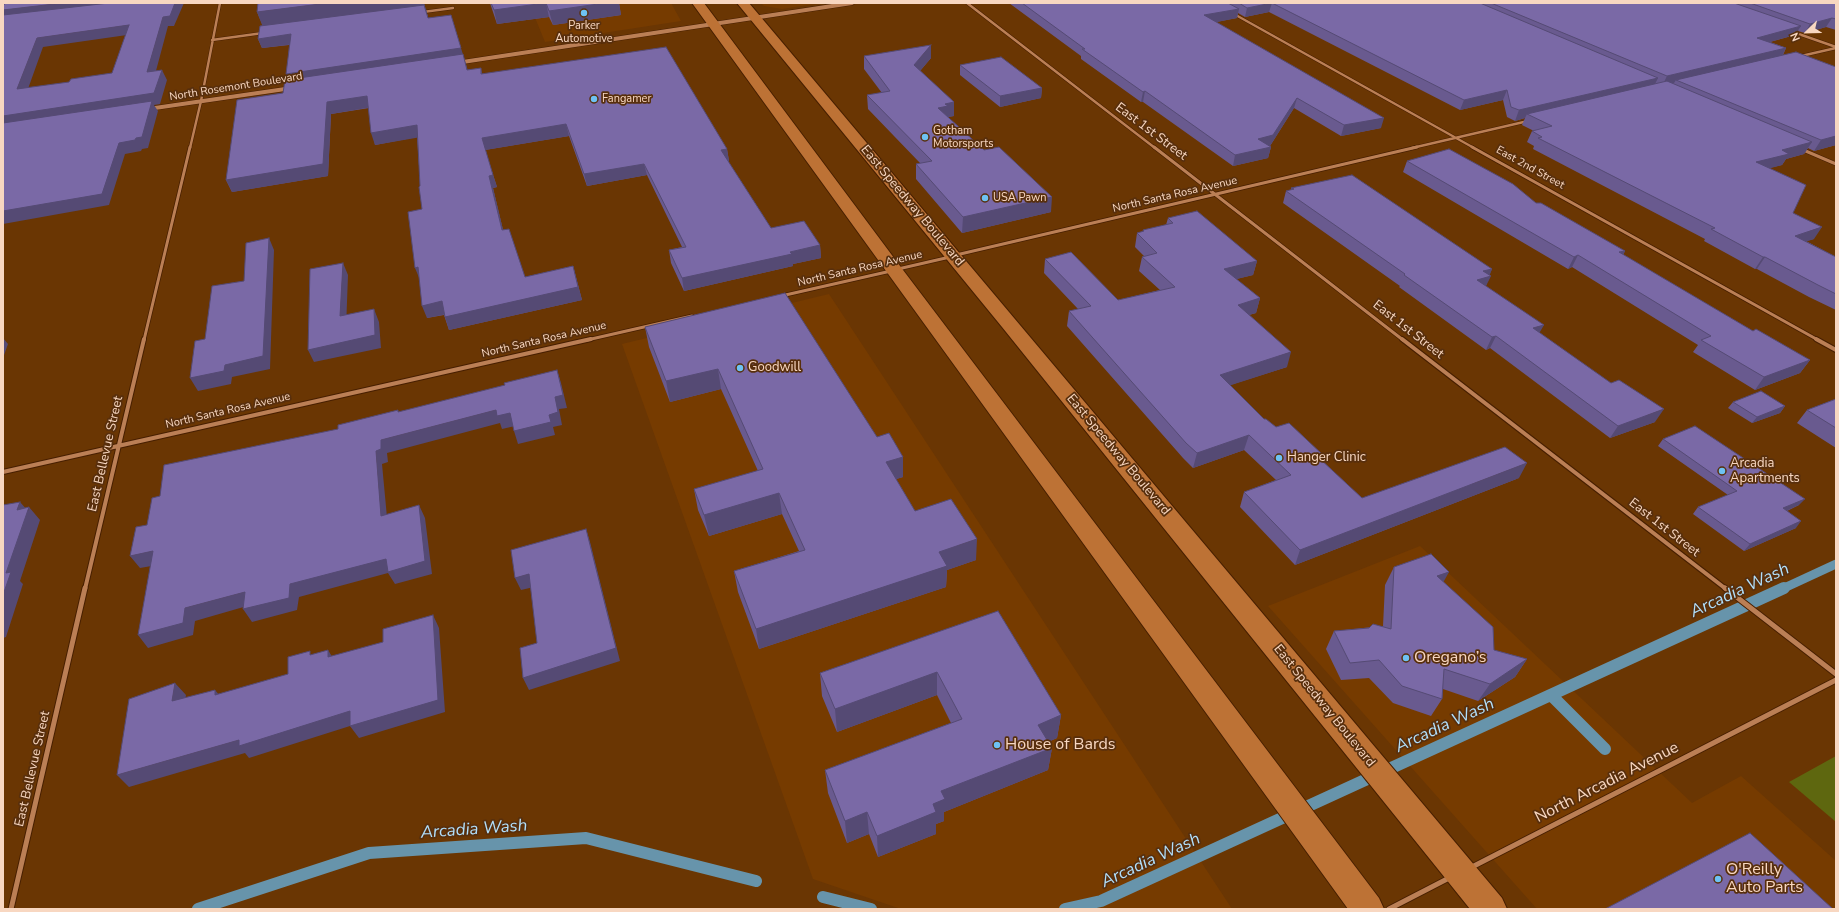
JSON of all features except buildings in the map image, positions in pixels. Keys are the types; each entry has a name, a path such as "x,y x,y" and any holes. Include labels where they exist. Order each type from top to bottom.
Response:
{"main road":[{"path":"698,3 1368,909"},
{"name":"East Speedway Boulevard","path":"743,3 954,256 1491,909"}],"street":[{"name":"East Bellevue Street","path":"11,909 118,446 201,101 220,3"},
{"path":"450,64 852,3"},
{"name":"East 1st Street","path":"967,3 1836,674"},
{"path":"417,13 453,8"},
{"name":"East 2nd Street","path":"1228,11 1836,350"},
{"path":"1792,32 1836,48"},
{"path":"212,40 267,33"},
{"path":"1798,57 1836,48"},
{"name":"North Rosemont Boulevard","path":"145,110 294,87"},
{"name":"North Santa Rosa Avenue","path":"778,296 1534,120"},
{"path":"1800,149 1836,164"},
{"name":"North Santa Rosa Avenue","path":"3,472 695,315"},
{"name":"North Arcadia Avenue","path":"1389,909 1836,680"}],"shaded area":[{"name":"Parker Automotive","path":"529,3 671,3 681,21 545,42"},
{"path":"761,3 821,3 782,9 764,6"},
{"path":"829,294 1232,909 901,909 813,879 622,344"},
{"path":"1420,546 1692,803 1741,776 1836,861 1836,909 1537,909 1268,606"}],"green space":[{"path":"1836,756 1836,822 1789,782"}],"waterway":[{"name":"Arcadia Wash","path":"1782,589 1836,564"},
{"name":"Arcadia Wash","path":"1065,909 1101,901 1784,588"},
{"path":"1551,695 1605,749"},
{"name":"Arcadia Wash","path":"198,909 369,853 586,838 756,881"},
{"name":"Arcadia Wash","path":"823,897 871,909"}],"place":[{"name":"Parker Automotive","path":"584,13"},
{"name":"Fangamer","path":"594,99"},
{"name":"Gotham Motorsports","path":"925,137"},
{"name":"USA Pawn","path":"985,198"},
{"name":"Goodwill","path":"740,368"},
{"name":"Hanger Clinic","path":"1279,458"},
{"name":"Arcadia Apartments","path":"1722,471"},
{"name":"Oregano’s","path":"1406,658"},
{"name":"House of Bards","path":"997,745"},
{"name":"O'Reilly Auto Parts","path":"1718,879"}]}
